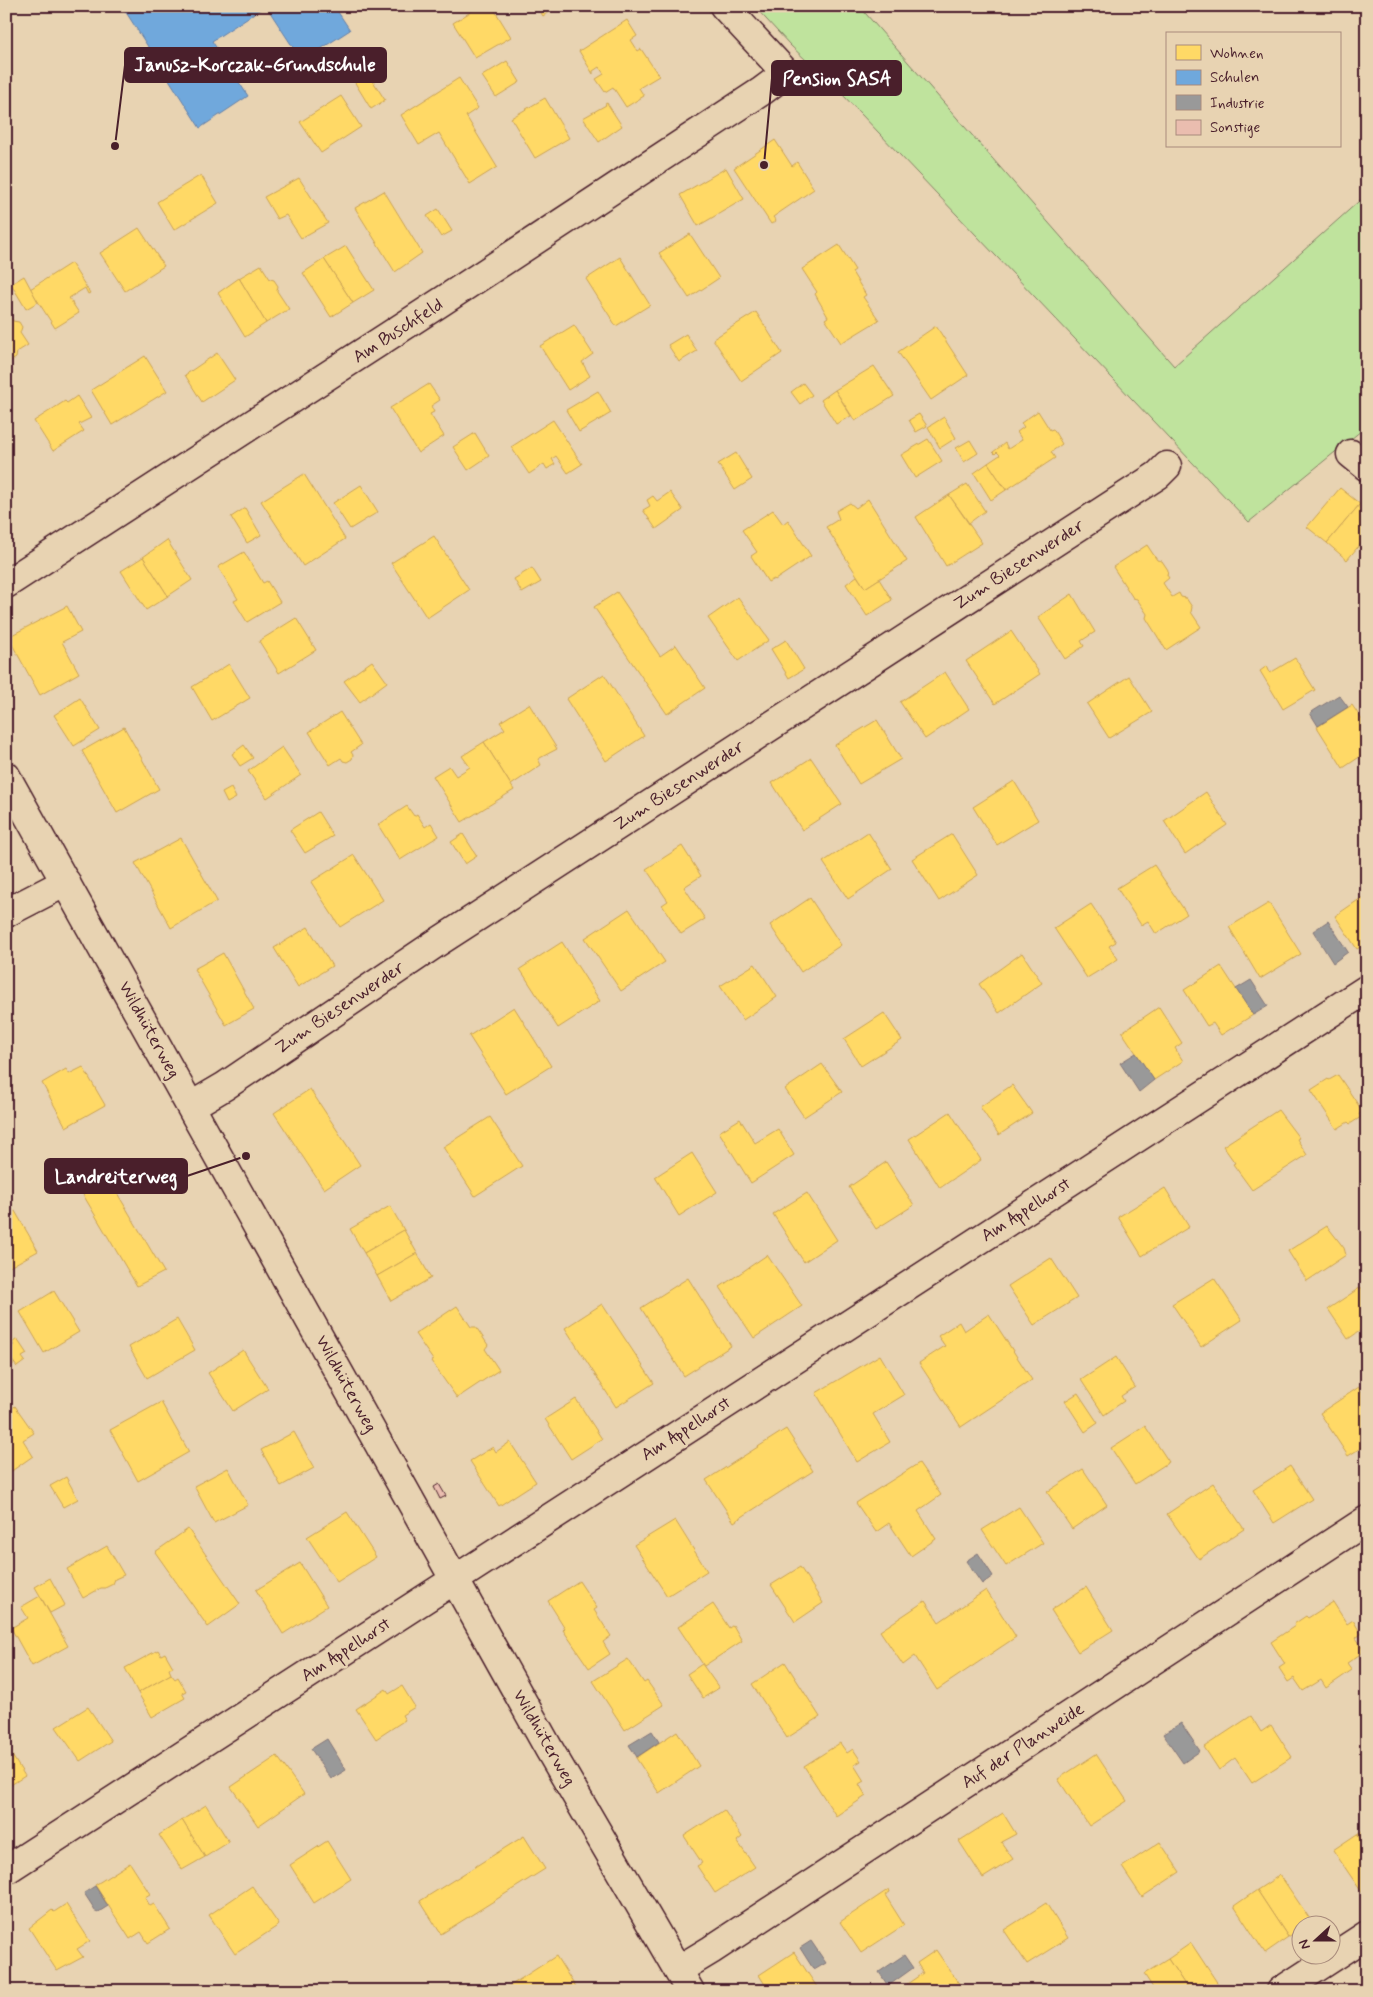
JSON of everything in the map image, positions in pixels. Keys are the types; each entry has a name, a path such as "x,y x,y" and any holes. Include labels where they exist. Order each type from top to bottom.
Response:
{"street":[{"name":"Am Buschfeld","path":"6,584 450,297 762,91 786,73 724,6"},
{"name":"Zum Biesenwerder","path":"191,1106 233,1080 435,944 1158,475 1167,466"},
{"name":"Wildhüterweg","path":"6,776 550,1749 684,1980"},
{"path":"6,913 66,882"},
{"name":"Am Appelhorst","path":"6,1870 1367,989"},
{"name":"Auf der Planweide","path":"684,1980 782,1904 1367,1520"},
{"path":"1281,1991 1367,1935"}],"green space":[{"path":"754,6 859,6 1174,366 1367,194 1367,426 1249,522 841,93 790,45"}],"building: Wohnen":[{"path":"480,6 492,6 511,37 475,58 453,23"},
{"path":"536,6 557,6 543,16"},
{"path":"627,20 637,36 631,40 638,51 641,49 659,76 639,88 644,96 626,107 613,87 605,92 596,79 604,74 599,67 593,71 593,74 579,51"},
{"path":"507,61 520,82 496,97 482,76"},
{"path":"362,64 385,100 371,109 349,73"},
{"path":"459,78 478,108 466,116 497,167 470,184 439,133 419,145 401,115"},
{"path":"341,96 361,127 321,153 300,122"},
{"path":"545,98 569,138 535,158 511,118"},
{"path":"607,103 622,126 599,142 583,118"},
{"path":"775,140 792,166 797,162 814,189 773,217 776,221 771,224 734,168"},
{"path":"726,168 744,199 698,226 680,195"},
{"path":"201,175 218,203 174,230 157,202"},
{"path":"299,178 328,223 301,238 286,215 277,219 264,197"},
{"path":"384,191 422,253 395,272 355,208"},
{"path":"438,209 452,231 441,237 427,216"},
{"path":"139,228 164,266 125,291 100,253"},
{"path":"690,234 719,278 689,298 659,253"},
{"path":"839,245 855,270 852,272 866,295 863,297 879,320 841,343 825,319 828,317 815,294 817,292 802,269"},
{"path":"346,246 374,290 353,303 324,259"},
{"path":"620,257 650,305 616,326 586,279"},
{"path":"324,259 353,303 331,317 303,273"},
{"path":"71,263 90,293 88,294 85,288 69,298 79,313 55,328 30,289"},
{"path":"261,265 270,279 274,280 278,286 277,291 289,309 266,323 239,278"},
{"path":"24,276 38,302 26,309 11,284"},
{"path":"239,278 266,323 245,337 218,293"},
{"path":"6,310 13,321 19,322 22,327 20,333 28,345 17,352 16,358 11,361 6,360"},
{"path":"756,312 782,353 741,381 713,339"},
{"path":"574,325 593,354 582,362 590,376 568,390 540,346"},
{"path":"936,326 968,375 931,400 898,352"},
{"path":"686,334 697,351 679,362 668,345"},
{"path":"217,353 235,380 202,402 185,375"},
{"path":"145,356 167,391 112,425 91,390"},
{"path":"874,366 894,396 855,421 835,390"},
{"path":"803,383 812,395 800,404 791,392"},
{"path":"429,384 440,400 431,406 434,412 430,414 444,436 418,453 390,408"},
{"path":"835,390 851,416 836,424 821,400"},
{"path":"598,391 611,413 579,432 566,410"},
{"path":"77,396 91,418 79,424 84,431 53,451 34,421 65,401 67,403"},
{"path":"1038,411 1050,430 1053,429 1062,444 1051,452 1055,458 1006,490 988,463 1000,455 997,452 995,454 993,452 1005,443 1008,449 1022,440 1017,432 1024,427 1021,423"},
{"path":"919,414 927,426 916,432 909,420"},
{"path":"944,417 956,438 940,448 928,427"},
{"path":"553,420 582,464 568,473 556,456 552,459 555,464 547,469 544,464 529,474 511,447"},
{"path":"475,433 489,456 468,470 453,447"},
{"path":"928,439 942,461 915,478 901,455"},
{"path":"970,440 978,453 964,462 956,448"},
{"path":"736,453 752,479 735,490 718,464"},
{"path":"988,463 1006,490 991,500 974,473"},
{"path":"304,474 345,539 303,566 261,501"},
{"path":"967,484 985,511 969,523 949,495"},
{"path":"361,485 378,512 350,529 333,503"},
{"path":"1340,488 1360,504 1327,543 1307,527"},
{"path":"670,492 683,510 656,529 643,510 650,506 647,500 653,496 657,501"},
{"path":"949,495 982,543 946,566 916,517"},
{"path":"868,499 907,561 865,588 826,527 839,519 836,511 850,503 856,508"},
{"path":"1360,504 1367,510 1367,536 1347,560 1327,543"},
{"path":"245,508 261,535 247,543 231,517"},
{"path":"773,510 783,524 788,520 811,556 775,580 768,582 751,556 757,552 742,530"},
{"path":"434,536 469,590 427,618 391,563"},
{"path":"167,540 192,580 168,596 143,557"},
{"path":"1147,545 1157,560 1162,561 1168,570 1167,575 1169,578 1163,583 1172,597 1179,593 1181,597 1186,598 1192,607 1191,612 1201,627 1166,650 1146,618 1147,614 1137,599 1133,598 1113,567"},
{"path":"244,552 263,583 267,581 280,602 247,622 234,601 238,599 218,567"},
{"path":"143,557 168,596 146,610 121,571"},
{"path":"532,568 541,582 522,593 514,579"},
{"path":"857,576 865,588 879,579 892,600 867,616 846,584"},
{"path":"617,592 660,656 676,645 705,688 667,714 594,607"},
{"path":"1072,594 1095,632 1081,641 1084,646 1065,659 1038,617"},
{"path":"738,597 769,640 738,661 708,618"},
{"path":"67,606 81,632 62,642 79,673 40,695 8,637"},
{"path":"296,618 316,650 279,673 259,641"},
{"path":"1011,631 1040,674 995,704 966,661"},
{"path":"786,640 804,669 789,678 771,649"},
{"path":"1295,658 1315,690 1283,709 1260,671 1267,666 1270,673"},
{"path":"372,661 387,682 360,702 344,681"},
{"path":"229,664 250,698 212,721 192,687"},
{"path":"945,672 969,709 925,739 900,702"},
{"path":"604,674 644,736 606,761 566,699"},
{"path":"1129,676 1152,712 1109,738 1087,704"},
{"path":"80,698 100,730 74,746 54,715"},
{"path":"529,704 557,749 538,759 541,765 511,785 484,742 505,729 500,722"},
{"path":"1352,705 1367,727 1367,752 1343,768 1317,727"},
{"path":"340,712 361,745 351,752 353,755 352,759 347,762 341,758 330,765 309,732"},
{"path":"877,720 901,759 859,784 835,745"},
{"path":"124,727 159,789 117,813 82,751"},
{"path":"484,742 514,790 462,822 433,776 449,766 456,776 470,767 462,756"},
{"path":"244,745 253,758 240,766 232,754"},
{"path":"282,747 301,775 267,798 248,771"},
{"path":"811,758 842,804 802,830 772,783"},
{"path":"1014,781 1038,820 997,845 973,807"},
{"path":"231,788 236,798 227,803 222,793"},
{"path":"1206,792 1227,825 1185,854 1164,821"},
{"path":"407,806 414,816 417,814 425,827 431,823 439,836 400,860 378,825"},
{"path":"318,812 333,836 305,853 290,830"},
{"path":"868,832 892,869 848,899 823,862"},
{"path":"463,834 477,856 465,864 451,842"},
{"path":"952,834 978,875 939,901 912,859"},
{"path":"181,838 217,901 171,928 135,863"},
{"path":"682,846 701,876 684,887 705,919 681,934 662,905 668,901 646,869"},
{"path":"354,855 383,900 340,927 311,882"},
{"path":"1154,865 1187,914 1156,934 1148,921 1141,925 1117,888"},
{"path":"1367,894 1367,943 1357,949 1335,916"},
{"path":"810,898 841,945 801,972 770,925"},
{"path":"1269,903 1301,954 1260,979 1229,927"},
{"path":"1091,904 1116,942 1109,946 1118,959 1087,978 1054,928"},
{"path":"629,909 665,962 621,991 585,938"},
{"path":"308,927 332,966 298,987 274,948"},
{"path":"562,942 600,1001 558,1028 520,969"},
{"path":"223,953 254,1009 226,1025 194,969"},
{"path":"1022,953 1042,983 999,1013 979,984"},
{"path":"755,964 777,997 743,1020 720,986"},
{"path":"1221,966 1253,1015 1221,1035 1213,1023 1207,1026 1184,990"},
{"path":"514,1007 551,1066 506,1094 469,1036"},
{"path":"1159,1007 1182,1043 1175,1048 1183,1061 1154,1080 1122,1032"},
{"path":"884,1013 902,1040 861,1066 844,1039"},
{"path":"1367,1053 1367,1068 1360,1058"},
{"path":"822,1064 842,1092 804,1117 785,1089"},
{"path":"83,1067 105,1105 66,1127 42,1083 66,1069 69,1074"},
{"path":"1338,1075 1363,1112 1359,1114 1361,1117 1337,1129 1311,1090"},
{"path":"1012,1085 1032,1113 999,1135 980,1107"},
{"path":"310,1089 360,1165 324,1189 274,1113"},
{"path":"1278,1110 1299,1138 1297,1139 1307,1155 1252,1190 1233,1164 1235,1163 1223,1146"},
{"path":"950,1112 981,1160 940,1188 909,1139"},
{"path":"490,1117 522,1166 475,1196 443,1147"},
{"path":"740,1119 755,1143 778,1129 794,1155 751,1183 719,1132"},
{"path":"692,1153 717,1192 679,1216 655,1177"},
{"path":"98,1161 164,1272 137,1286 72,1176"},
{"path":"886,1162 914,1205 876,1229 849,1187"},
{"path":"1165,1188 1189,1227 1142,1256 1118,1217"},
{"path":"807,1193 837,1240 804,1262 773,1214"},
{"path":"390,1206 404,1230 364,1253 350,1229"},
{"path":"15,1211 38,1251 6,1269 6,1216"},
{"path":"1327,1226 1344,1248 1346,1255 1307,1281 1288,1251"},
{"path":"404,1230 417,1253 377,1276 364,1253"},
{"path":"417,1253 431,1278 391,1301 377,1276"},
{"path":"767,1255 802,1306 754,1338 720,1287"},
{"path":"1051,1258 1077,1298 1034,1325 1008,1286"},
{"path":"688,1278 731,1346 684,1376 641,1308"},
{"path":"1214,1278 1242,1320 1201,1347 1172,1304"},
{"path":"1361,1287 1367,1296 1367,1326 1348,1339 1328,1309"},
{"path":"54,1291 79,1332 44,1353 20,1312"},
{"path":"602,1304 654,1383 616,1407 565,1328"},
{"path":"457,1306 471,1327 476,1327 488,1345 485,1349 499,1370 457,1398 415,1334"},
{"path":"989,1314 1032,1380 961,1427 919,1363 945,1346 938,1336 959,1322 964,1331"},
{"path":"177,1319 195,1350 147,1378 129,1347"},
{"path":"17,1339 27,1354 22,1357 25,1361 17,1367 6,1352 14,1345 12,1343"},
{"path":"243,1350 268,1389 233,1411 208,1373"},
{"path":"6,1354 14,1364 6,1369"},
{"path":"880,1355 904,1395 873,1414 890,1442 857,1462 816,1393"},
{"path":"1116,1357 1135,1387 1121,1396 1124,1401 1104,1415 1081,1380"},
{"path":"1359,1387 1367,1400 1367,1444 1348,1456 1320,1413"},
{"path":"1078,1393 1098,1423 1085,1432 1065,1401"},
{"path":"576,1399 602,1439 571,1459 545,1419"},
{"path":"161,1402 189,1452 138,1481 110,1430"},
{"path":"15,1406 34,1433 23,1440 33,1456 6,1475 6,1412"},
{"path":"1145,1426 1169,1462 1135,1484 1111,1448"},
{"path":"786,1429 813,1471 734,1522 706,1480"},
{"path":"294,1432 314,1468 281,1486 261,1450"},
{"path":"510,1442 536,1482 499,1506 470,1461 493,1447 496,1452"},
{"path":"919,1463 941,1495 918,1511 936,1539 911,1556 889,1523 876,1532 856,1503"},
{"path":"1290,1466 1312,1499 1274,1523 1253,1490"},
{"path":"228,1468 248,1505 214,1523 194,1486"},
{"path":"1083,1469 1107,1505 1072,1529 1047,1492"},
{"path":"66,1477 78,1499 63,1507 50,1486"},
{"path":"1213,1483 1244,1529 1199,1559 1167,1514"},
{"path":"1019,1507 1043,1543 1006,1566 982,1530"},
{"path":"347,1512 376,1557 337,1582 307,1537"},
{"path":"675,1520 707,1571 667,1596 634,1545"},
{"path":"188,1529 240,1604 208,1627 155,1552"},
{"path":"107,1546 124,1575 115,1579 113,1584 83,1598 67,1569"},
{"path":"300,1563 327,1606 283,1634 256,1590"},
{"path":"800,1567 823,1603 795,1622 771,1585"},
{"path":"50,1578 65,1605 50,1613 35,1587"},
{"path":"579,1581 597,1608 594,1610 611,1636 603,1642 610,1654 589,1668 563,1630 565,1628 548,1601"},
{"path":"1086,1587 1113,1630 1078,1652 1051,1610"},
{"path":"986,1590 1016,1637 937,1690 915,1656 903,1665 880,1631 925,1601 939,1622"},
{"path":"40,1596 68,1646 32,1666 11,1628 28,1618 21,1607"},
{"path":"1333,1602 1347,1624 1353,1620 1361,1634 1356,1638 1365,1651 1347,1663 1352,1670 1326,1688 1321,1680 1303,1691 1294,1678 1288,1682 1279,1668 1285,1664 1271,1642 1306,1616 1308,1618"},
{"path":"713,1604 729,1628 733,1625 742,1641 704,1666 678,1627"},
{"path":"158,1650 161,1655 165,1653 173,1667 169,1669 171,1674 138,1693 125,1668"},
{"path":"628,1659 644,1683 647,1681 664,1705 625,1730 593,1681"},
{"path":"785,1662 820,1717 787,1738 752,1684"},
{"path":"702,1664 719,1688 703,1698 687,1674"},
{"path":"171,1674 175,1679 178,1677 186,1691 182,1693 185,1698 152,1717 138,1693"},
{"path":"402,1686 415,1707 402,1715 405,1720 376,1739 356,1709 386,1689 389,1694"},
{"path":"88,1707 111,1741 80,1761 56,1727"},
{"path":"1251,1716 1261,1732 1271,1725 1292,1757 1252,1783 1235,1758 1219,1770 1204,1747"},
{"path":"677,1731 699,1766 659,1793 636,1758"},
{"path":"840,1743 847,1753 853,1749 861,1761 854,1765 864,1781 859,1784 866,1796 836,1816 804,1766"},
{"path":"6,1746 25,1776 6,1788"},
{"path":"1096,1754 1127,1801 1089,1826 1058,1779"},
{"path":"277,1756 304,1794 258,1826 231,1787"},
{"path":"206,1805 229,1842 205,1857 182,1820"},
{"path":"724,1810 742,1837 737,1841 755,1867 715,1893 697,1866 702,1863 684,1836"},
{"path":"1003,1813 1016,1834 1001,1842 1013,1859 983,1878 959,1841"},
{"path":"182,1820 205,1857 182,1870 159,1835"},
{"path":"1367,1828 1367,1849 1357,1834"},
{"path":"1357,1834 1367,1849 1367,1895 1365,1897 1333,1850"},
{"path":"524,1836 545,1869 441,1934 420,1901"},
{"path":"327,1841 351,1879 314,1903 290,1865"},
{"path":"1160,1842 1180,1872 1142,1897 1122,1867"},
{"path":"130,1863 150,1894 145,1897 150,1906 154,1904 170,1929 148,1943 141,1932 130,1939 95,1885"},
{"path":"1280,1875 1307,1914 1290,1914 1290,1936 1288,1937 1257,1890"},
{"path":"252,1886 279,1925 235,1954 209,1915"},
{"path":"889,1889 890,1892 885,1895 904,1925 861,1953 840,1922"},
{"path":"1257,1890 1288,1937 1265,1953 1234,1906"},
{"path":"1046,1903 1068,1938 1027,1964 1004,1930"},
{"path":"66,1904 90,1941 77,1949 83,1957 57,1971 29,1928 52,1910 54,1912"},
{"path":"1191,1943 1222,1991 1189,1991 1168,1959"},
{"path":"936,1950 962,1988 959,1991 897,1991 923,1973 917,1963"},
{"path":"794,1952 817,1987 811,1991 769,1991 759,1975"},
{"path":"556,1956 578,1991 502,1991"},
{"path":"1168,1959 1189,1991 1155,1991 1144,1974"},
{"path":"49,1985 53,1991 40,1991"}],"building: Schulen":[{"path":"122,6 265,6 212,41 248,96 200,128"},
{"path":"266,6 334,6 350,30 302,61"}],"building: Industrie":[{"path":"1339,695 1348,707 1318,726 1310,713"},
{"path":"1328,921 1348,952 1333,963 1313,931"},
{"path":"1251,980 1268,1006 1253,1015 1236,989"},
{"path":"1136,1053 1154,1080 1139,1092 1120,1063"},
{"path":"978,1553 993,1576 982,1584 966,1561"},
{"path":"1181,1723 1200,1751 1183,1763 1163,1734"},
{"path":"652,1731 659,1742 637,1757 629,1745"},
{"path":"327,1739 346,1770 331,1779 311,1749"},
{"path":"95,1886 108,1906 97,1913 84,1893"},
{"path":"811,1941 826,1963 814,1970 800,1948"},
{"path":"904,1955 913,1968 888,1986 879,1972"}],"building: Sonstige":[{"path":"439,1484 446,1496 440,1499 434,1487"}],"place":[{"name":"Janusz-Korczak-Grundschule","path":"115,146"},
{"name":"Pension SASA","path":"764,165"},
{"name":"Landreiterweg","path":"246,1156"}]}
